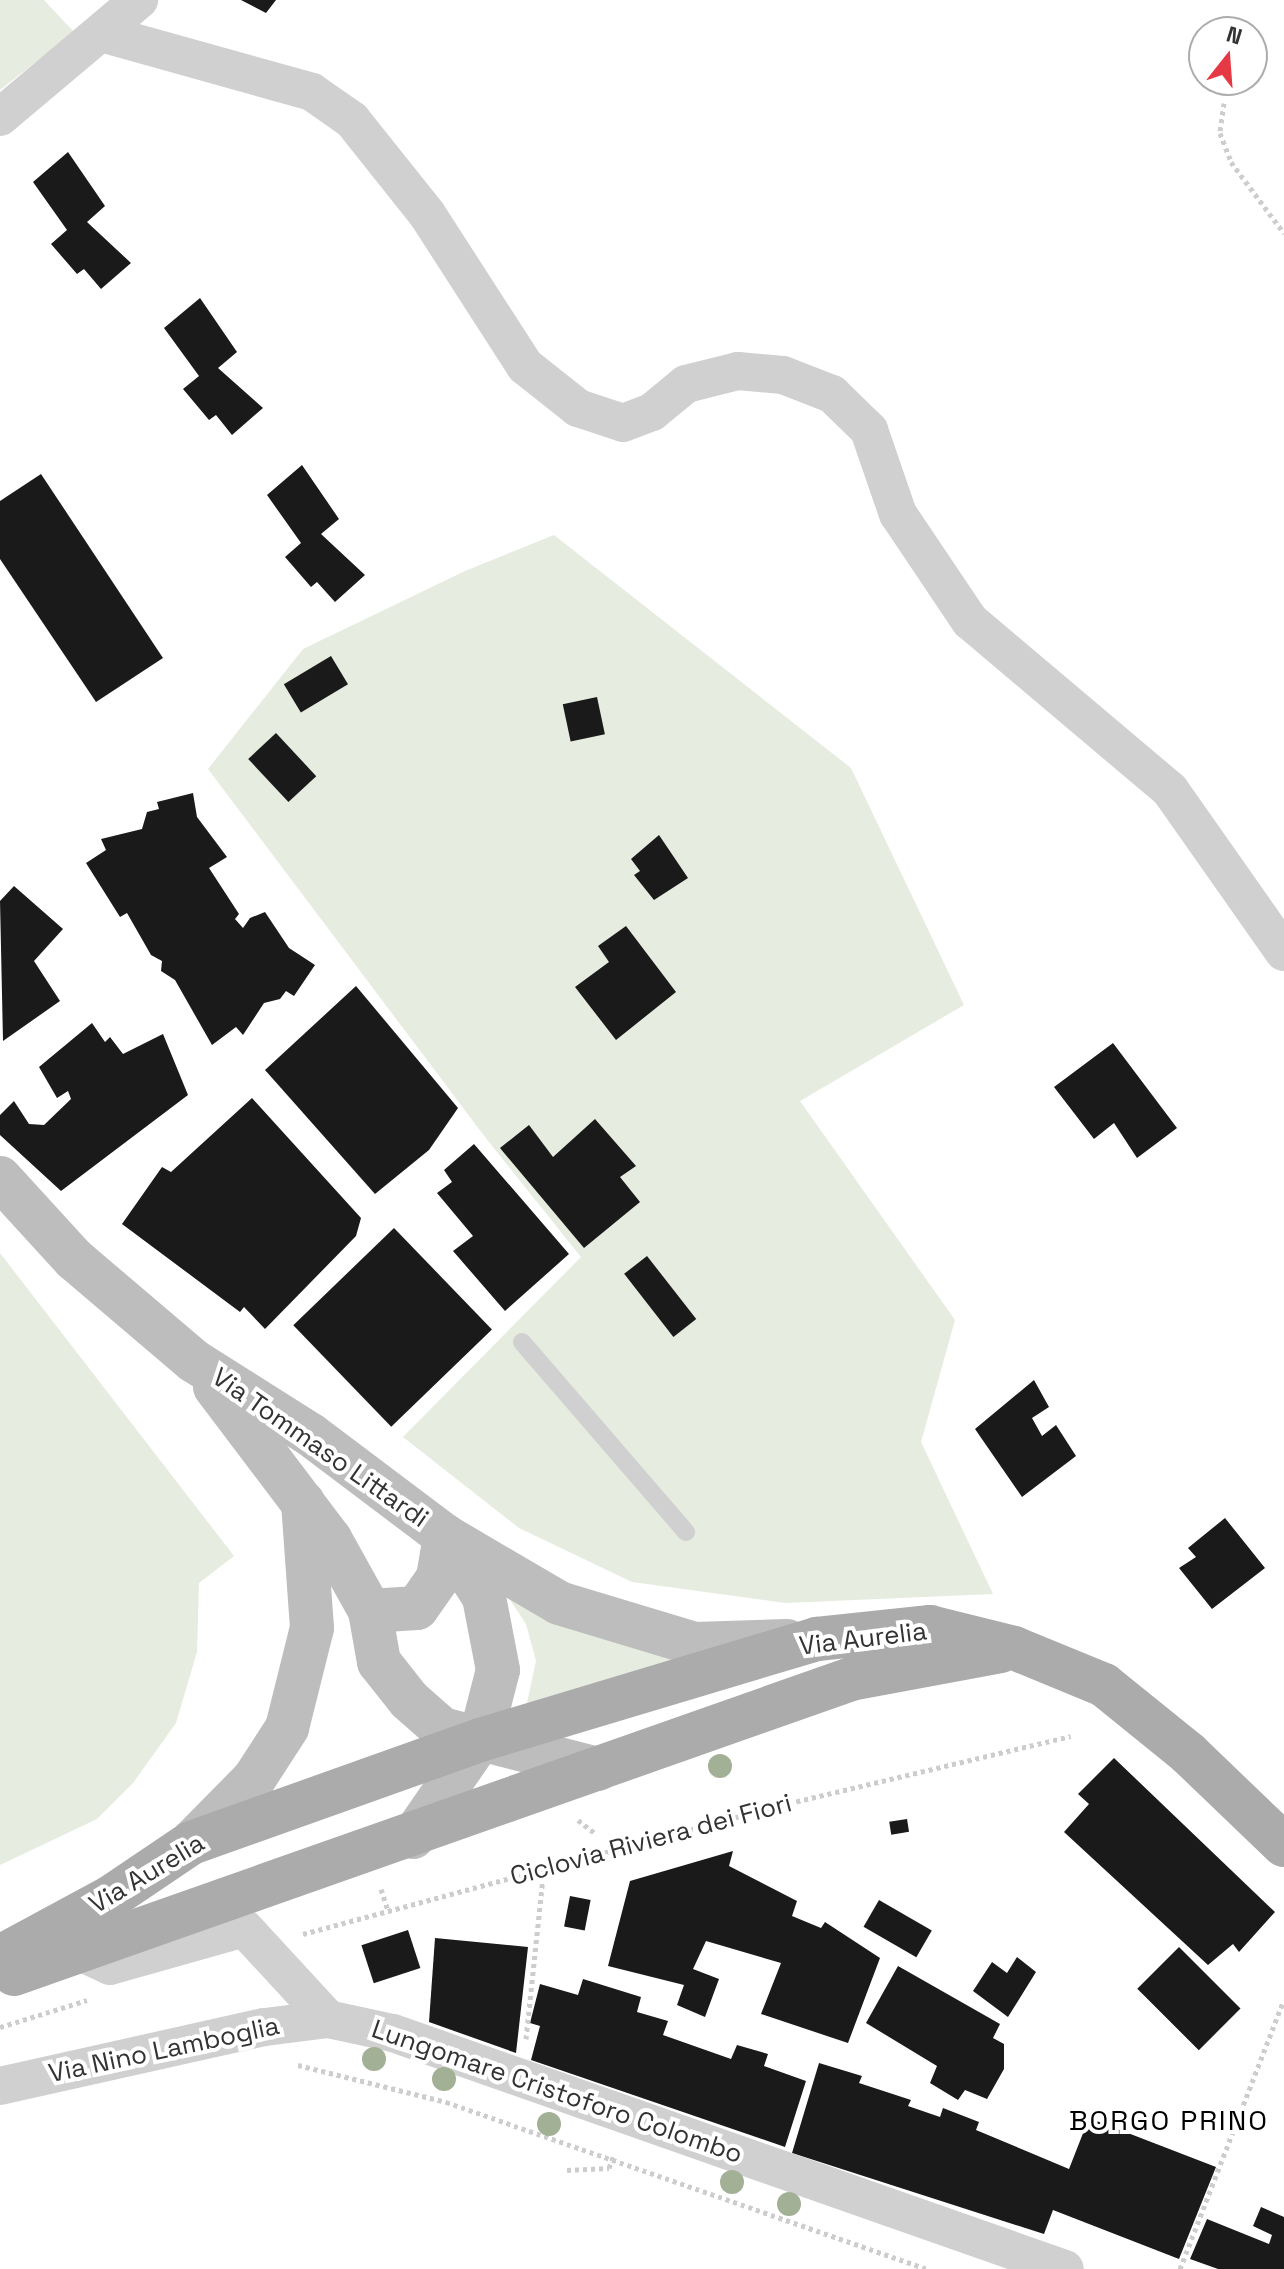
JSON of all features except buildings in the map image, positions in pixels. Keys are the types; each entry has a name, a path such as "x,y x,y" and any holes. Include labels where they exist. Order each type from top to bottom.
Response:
{"main road":[{"name":"Via Tommaso Littardi","path":"0,1178 74,1259 194,1361 311,1435 445,1536 559,1603 695,1644 817,1639"},
{"name":"Via Tommaso Littardi","path":"194,1361 303,1496 370,1611 417,1608 438,1578 445,1536"},
{"name":"Via Tommaso Littardi","path":"191,1843 254,1779 287,1728 312,1628 303,1496"},
{"path":"413,1837 480,1740 498,1670 484,1597 445,1536"},
{"path":"370,1611 379,1662 409,1700 442,1729 598,1769"},
{"name":"Via Aurelia","path":"0,1957 111,1897 191,1843 480,1740 817,1639 930,1627 1014,1648"},
{"path":"1014,1648 1104,1685 1188,1753 1284,1845"},
{"name":"Via Aurelia","path":"0,1979 413,1837 851,1679 1014,1648"}],"street":[{"path":"0,117 139,0"},
{"path":"101,33 312,92 352,120 427,214 525,366 578,408 623,423 652,412 686,384 738,371 783,375 832,394 869,430 898,514 970,621 1170,790 1284,952"},
{"path":"78,1951 110,1966 244,1928 328,2019"},
{"name":"Via Nino Lamboglia","path":"0,2086 265,2027 328,2019"},
{"name":"Lungomare Cristoforo Colombo","path":"328,2019 393,2033 1065,2269"}],"lane":[{"path":"522,1342 686,1532"}],"path":[{"path":"1224,103 1220,133 1231,162 1284,233"},
{"name":"Ciclovia Riviera dei Fiori","path":"259,1946 544,1868 1071,1736"},
{"path":"579,1821 597,1835"},
{"path":"524,2056 544,1868"},
{"path":"1180,2269 1284,2000"},
{"path":"265,2027 285,2062 446,2102 927,2269"},
{"path":"567,2170 609,2168 612,2159"}],"shaded area":[{"path":"0,0 44,0 74,32 0,90"},
{"path":"554,535 851,768 964,1005 800,1101 955,1320 921,1442 993,1594 785,1603 632,1582 519,1528 403,1437 581,1257 485,1137 208,769 303,649 465,571"},
{"path":"0,1253 234,1556 199,1583 197,1652 176,1723 133,1783 97,1819 0,1865"},
{"path":"500,1585 702,1651 525,1712 536,1661 526,1624"}],"district":[{"name":"BORGO PRINO","path":"1169,2120"}]}
